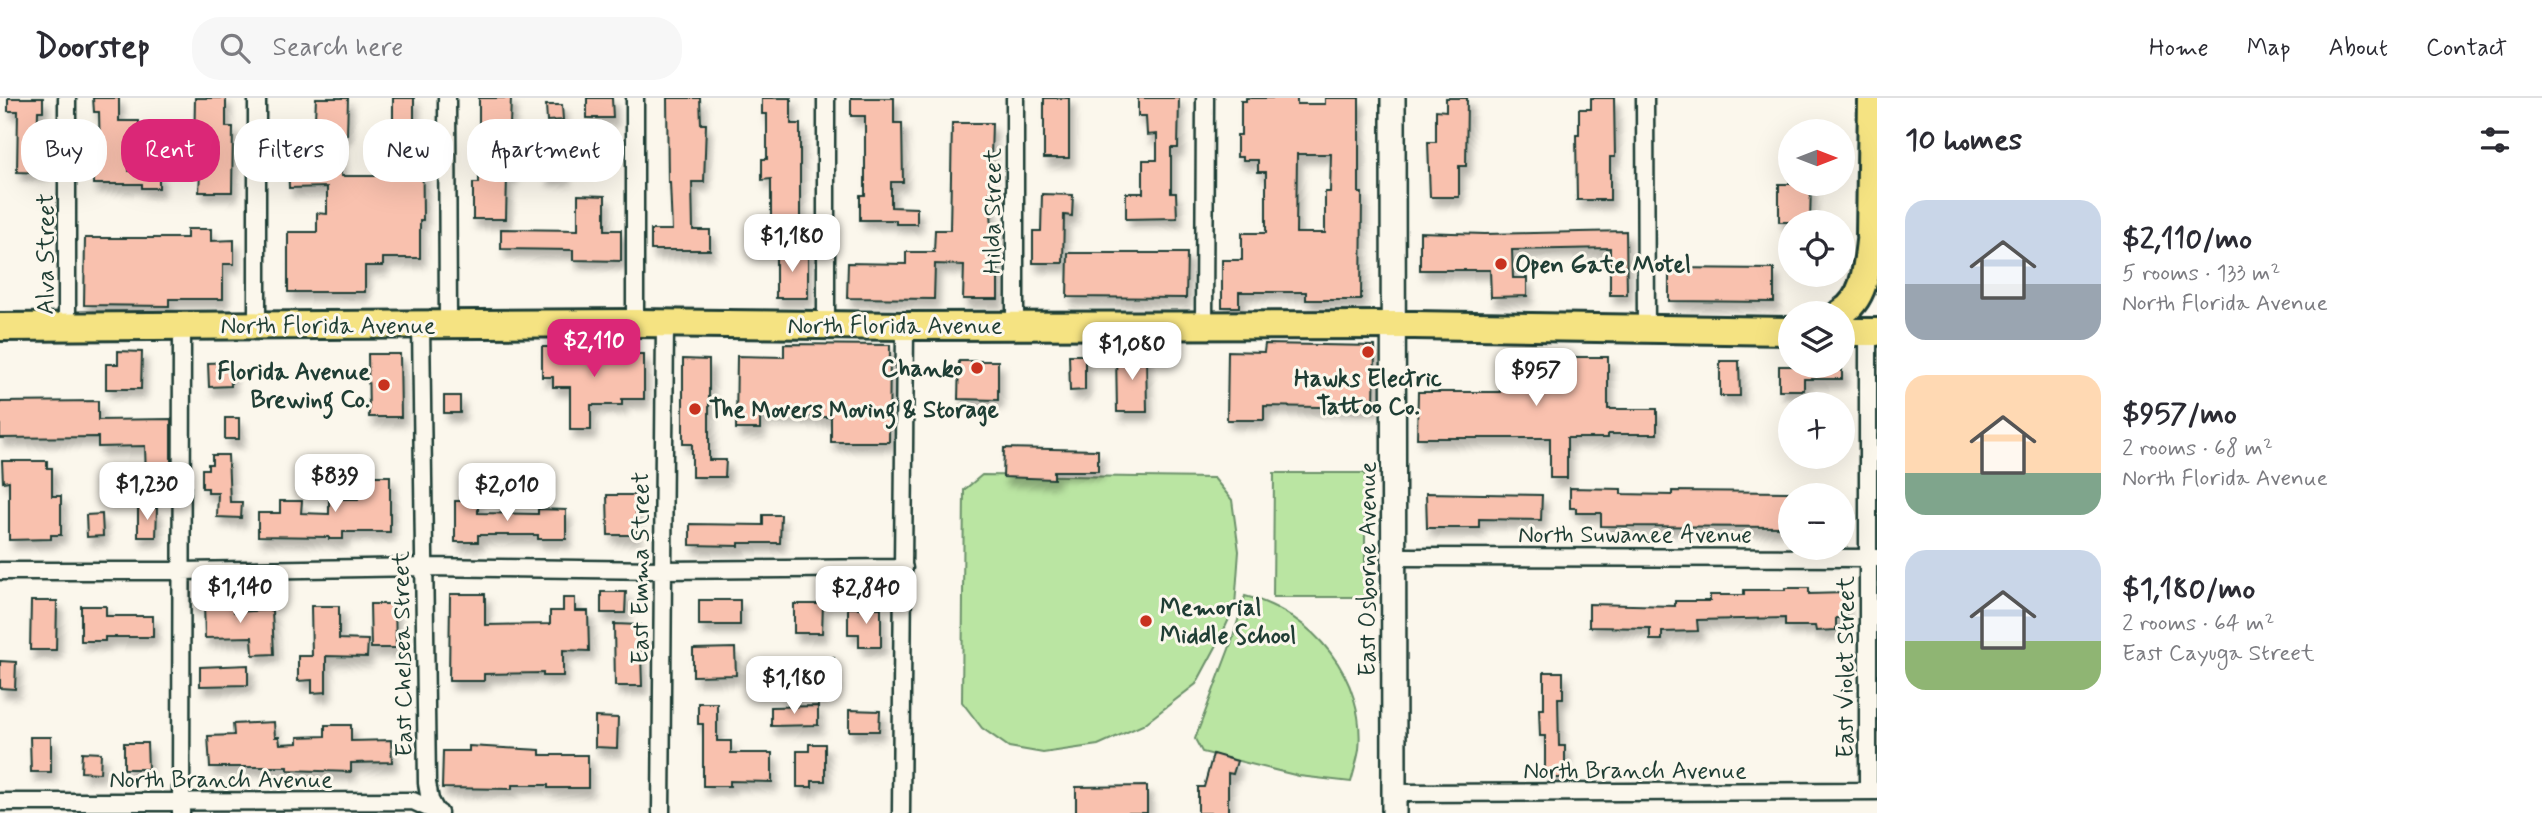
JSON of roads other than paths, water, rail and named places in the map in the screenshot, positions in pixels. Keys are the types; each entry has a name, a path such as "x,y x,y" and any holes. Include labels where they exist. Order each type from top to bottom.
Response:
{"main road":[{"path":"1855,301 1874,248 1872,98"},
{"name":"North Florida Avenue","path":"0,327 635,323 905,326 1393,325 1778,331"},
{"path":"1763,330 1778,327"}],"street":[{"name":"Alva Street","path":"67,98 67,327"},
{"path":"257,98 257,325"},
{"path":"447,98 448,324"},
{"path":"635,98 635,323"},
{"path":"826,98 826,325"},
{"name":"Hilda Street","path":"1015,98 1015,325"},
{"path":"1204,326 1205,98"},
{"name":"East Osborne Avenue","path":"1393,98 1394,803"},
{"path":"1644,98 1646,328"},
{"name":"East Chelsea Street","path":"421,324 427,783 430,800 438,812"},
{"name":"East Emma Street","path":"661,813 665,324"},
{"path":"181,808 182,326"},
{"path":"901,813 905,326"},
{"name":"East Violet Street","path":"1863,332 1872,558 1872,791"},
{"name":"North Suwanee Avenue","path":"1392,557 1872,558"},
{"path":"0,571 423,567 663,570 904,568"},
{"name":"North Branch Avenue","path":"1394,803 1430,793 1872,791"},
{"name":"North Branch Avenue","path":"0,802 181,808 413,801 438,812"}],"place":[{"name":"Open Gate Motel","path":"1501,264"},
{"name":"Hawks Electric Tattoo Co.","path":"1368,352"},
{"name":"Chanko","path":"977,368"},
{"name":"Florida Avenue Brewing Co.","path":"384,385"},
{"name":"The Movers Moving & Storage","path":"695,409"},
{"name":"Memorial Middle School","path":"1146,621"}]}
